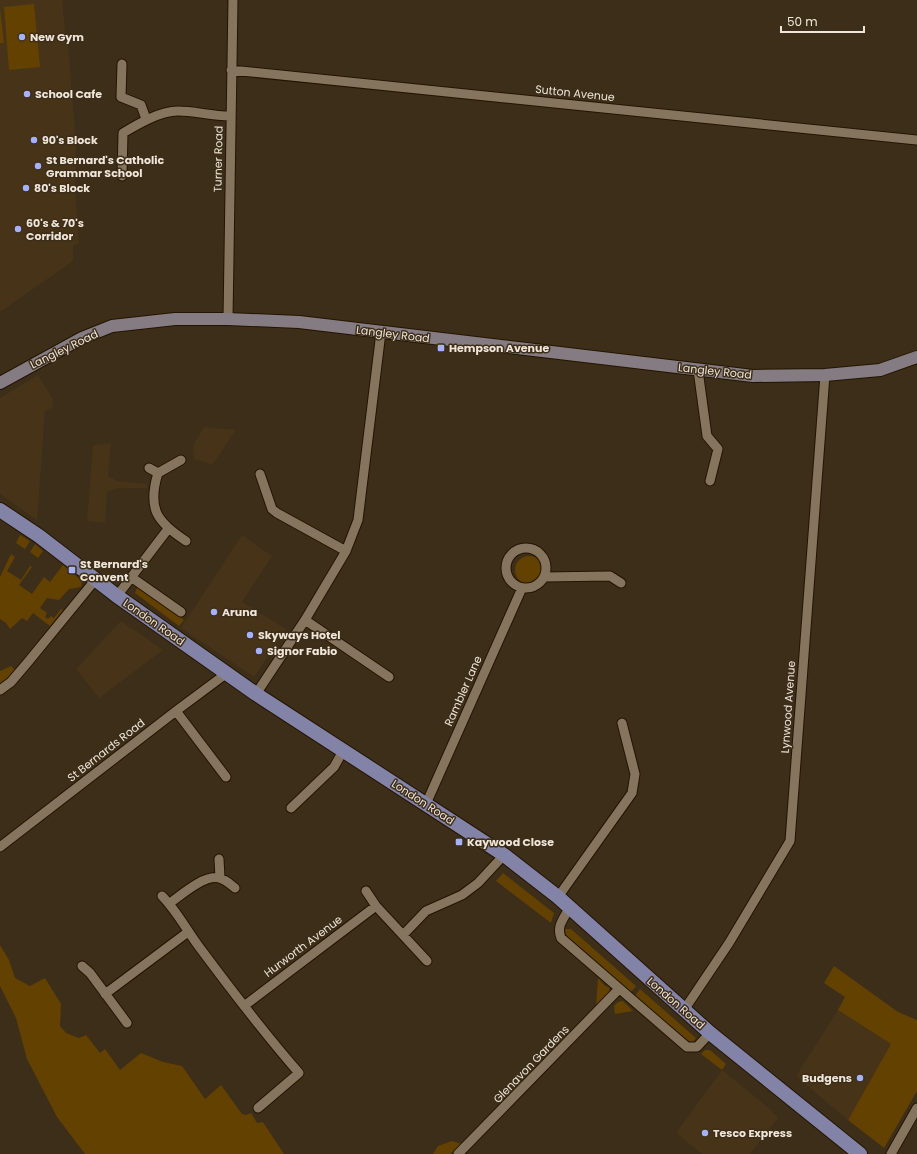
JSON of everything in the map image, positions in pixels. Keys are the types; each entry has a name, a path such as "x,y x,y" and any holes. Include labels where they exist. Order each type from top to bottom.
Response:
{"main road":[{"name":"London Road","path":"0,510 39,536 117,596 256,694 504,855 570,907 710,1032 860,1154"}],"street":[{"name":"Turner Road","path":"228,319 232,0"},
{"path":"122,64 121,97 141,105 146,119"},
{"name":"Sutton Avenue","path":"231,70 917,140"},
{"path":"122,176 123,133 146,119 177,111 213,116 230,116"},
{"name":"Langley Road","path":"0,383 82,338 112,326 175,319 228,319 299,322 753,376 825,375 880,370 917,357"},
{"path":"256,694 305,620 346,551 358,520 381,332"},
{"path":"698,370 707,436 718,449 710,481"},
{"name":"Lynwood Avenue","path":"684,1010 729,943 790,842 825,375"},
{"path":"181,460 158,473 153,489 154,508 168,529 186,541"},
{"path":"149,468 158,473"},
{"path":"260,474 272,508 276,514 346,551"},
{"path":"117,596 168,529"},
{"path":"527,548 539,553 546,564 544,577 541,582 532,587 522,588 510,581 506,569 507,562 514,551 527,548"},
{"path":"544,577 610,576 621,583"},
{"path":"131,577 181,612"},
{"path":"0,690 11,682 96,579"},
{"name":"Rambler Lane","path":"426,804 522,588"},
{"path":"305,620 389,677"},
{"name":"St Bernards Road","path":"0,847 227,673"},
{"path":"176,711 226,777"},
{"path":"558,897 632,793 635,774 622,723"},
{"path":"291,808 334,767 343,751"},
{"path":"403,934 426,911 462,895 478,884 504,855"},
{"path":"219,859 220,878"},
{"path":"170,903 196,885 213,877 220,878 235,888"},
{"path":"366,891 376,906 427,961"},
{"path":"162,896 170,903 188,932 244,1006 299,1073 258,1108"},
{"name":"Hurworth Avenue","path":"244,1006 376,906"},
{"path":"570,907 560,924 558,931 561,938 687,1047 697,1046 710,1032"},
{"path":"105,994 188,932"},
{"path":"82,966 90,973 127,1023"},
{"name":"Glenavon Gardens","path":"458,1154 619,989"},
{"path":"891,1154 917,1108"}],"shaded area":[{"name":"St Bernard's Catholic Grammar School","path":"0,0 62,0 66,42 68,42 76,144 75,188 79,243 73,246 73,261 0,312"},
{"name":"New Gym","path":"34,4 40,67 9,70 4,7"},
{"path":"0,9 4,43 0,43"},
{"path":"38,375 53,399 52,408 45,411 37,520 0,494 0,398"},
{"path":"204,427 236,430 212,465 204,461 194,460 193,445"},
{"path":"111,443 108,476 117,481 147,484 147,488 117,488 107,492 105,523 87,521 93,445"},
{"path":"20,535 30,541 25,549 16,543"},
{"path":"242,535 272,556 242,602 286,629 254,677 181,628"},
{"path":"35,544 43,551 38,558 30,552"},
{"path":"11,554 15,557 7,571 21,580 30,566 32,567 19,585 32,594 44,577 50,582 63,565 82,581 81,587 69,589 59,600 47,598 40,608 47,613 45,617 48,619 51,616 54,618 61,609 63,610 50,626 33,613 27,621 22,618 10,629 6,623 0,619 0,577"},
{"path":"529,556 539,560 543,570 539,580 529,584 519,580 515,570 519,560"},
{"path":"138,586 184,620 179,626 135,593"},
{"path":"121,621 163,650 99,698 76,669"},
{"path":"11,666 16,671 4,684 0,685 0,671"},
{"path":"503,873 554,913 551,923 496,881"},
{"path":"565,929 571,929 636,986 631,992 566,935"},
{"path":"0,945 9,960 15,978 30,986 45,978 61,1004 60,1026 66,1033 79,1038 86,1035 100,1053 105,1049 120,1070 141,1053 163,1062 182,1066 205,1099 221,1085 242,1114 246,1115 251,1113 257,1123 263,1122 284,1154 85,1154 57,1117 27,1059 16,1018 0,986"},
{"path":"834,966 898,1012 917,1020 917,1091 884,1148 848,1120 891,1044 838,1010 845,997 824,983"},
{"path":"598,978 605,986 609,987 610,996 596,1007"},
{"path":"640,989 696,1038 693,1042 685,1040 635,996"},
{"path":"623,1001 633,1011 615,1014 614,1006 618,1002"},
{"path":"838,1010 891,1044 848,1120 796,1076"},
{"path":"705,1050 710,1050 726,1064 722,1070 701,1054"},
{"path":"722,1070 769,1108 778,1118 750,1154 702,1154 676,1133"},
{"path":"452,1141 462,1144 450,1154 433,1154 438,1146"}],"place":[{"name":"New Gym","path":"22,37"},
{"name":"School Cafe","path":"27,94"},
{"name":"90's Block","path":"34,140"},
{"name":"St Bernard's Catholic Grammar School","path":"38,166"},
{"name":"80's Block","path":"26,188"},
{"name":"60's & 70's Corridor","path":"18,229"},
{"name":"Hempson Avenue","path":"441,348"},
{"name":"St Bernard's Convent","path":"72,570"},
{"name":"Aruna","path":"214,612"},
{"name":"Skyways Hotel","path":"250,635"},
{"name":"Signor Fabio","path":"259,651"},
{"name":"Kaywood Close","path":"459,842"},
{"name":"Budgens","path":"860,1078"},
{"name":"Tesco Express","path":"705,1133"}]}
